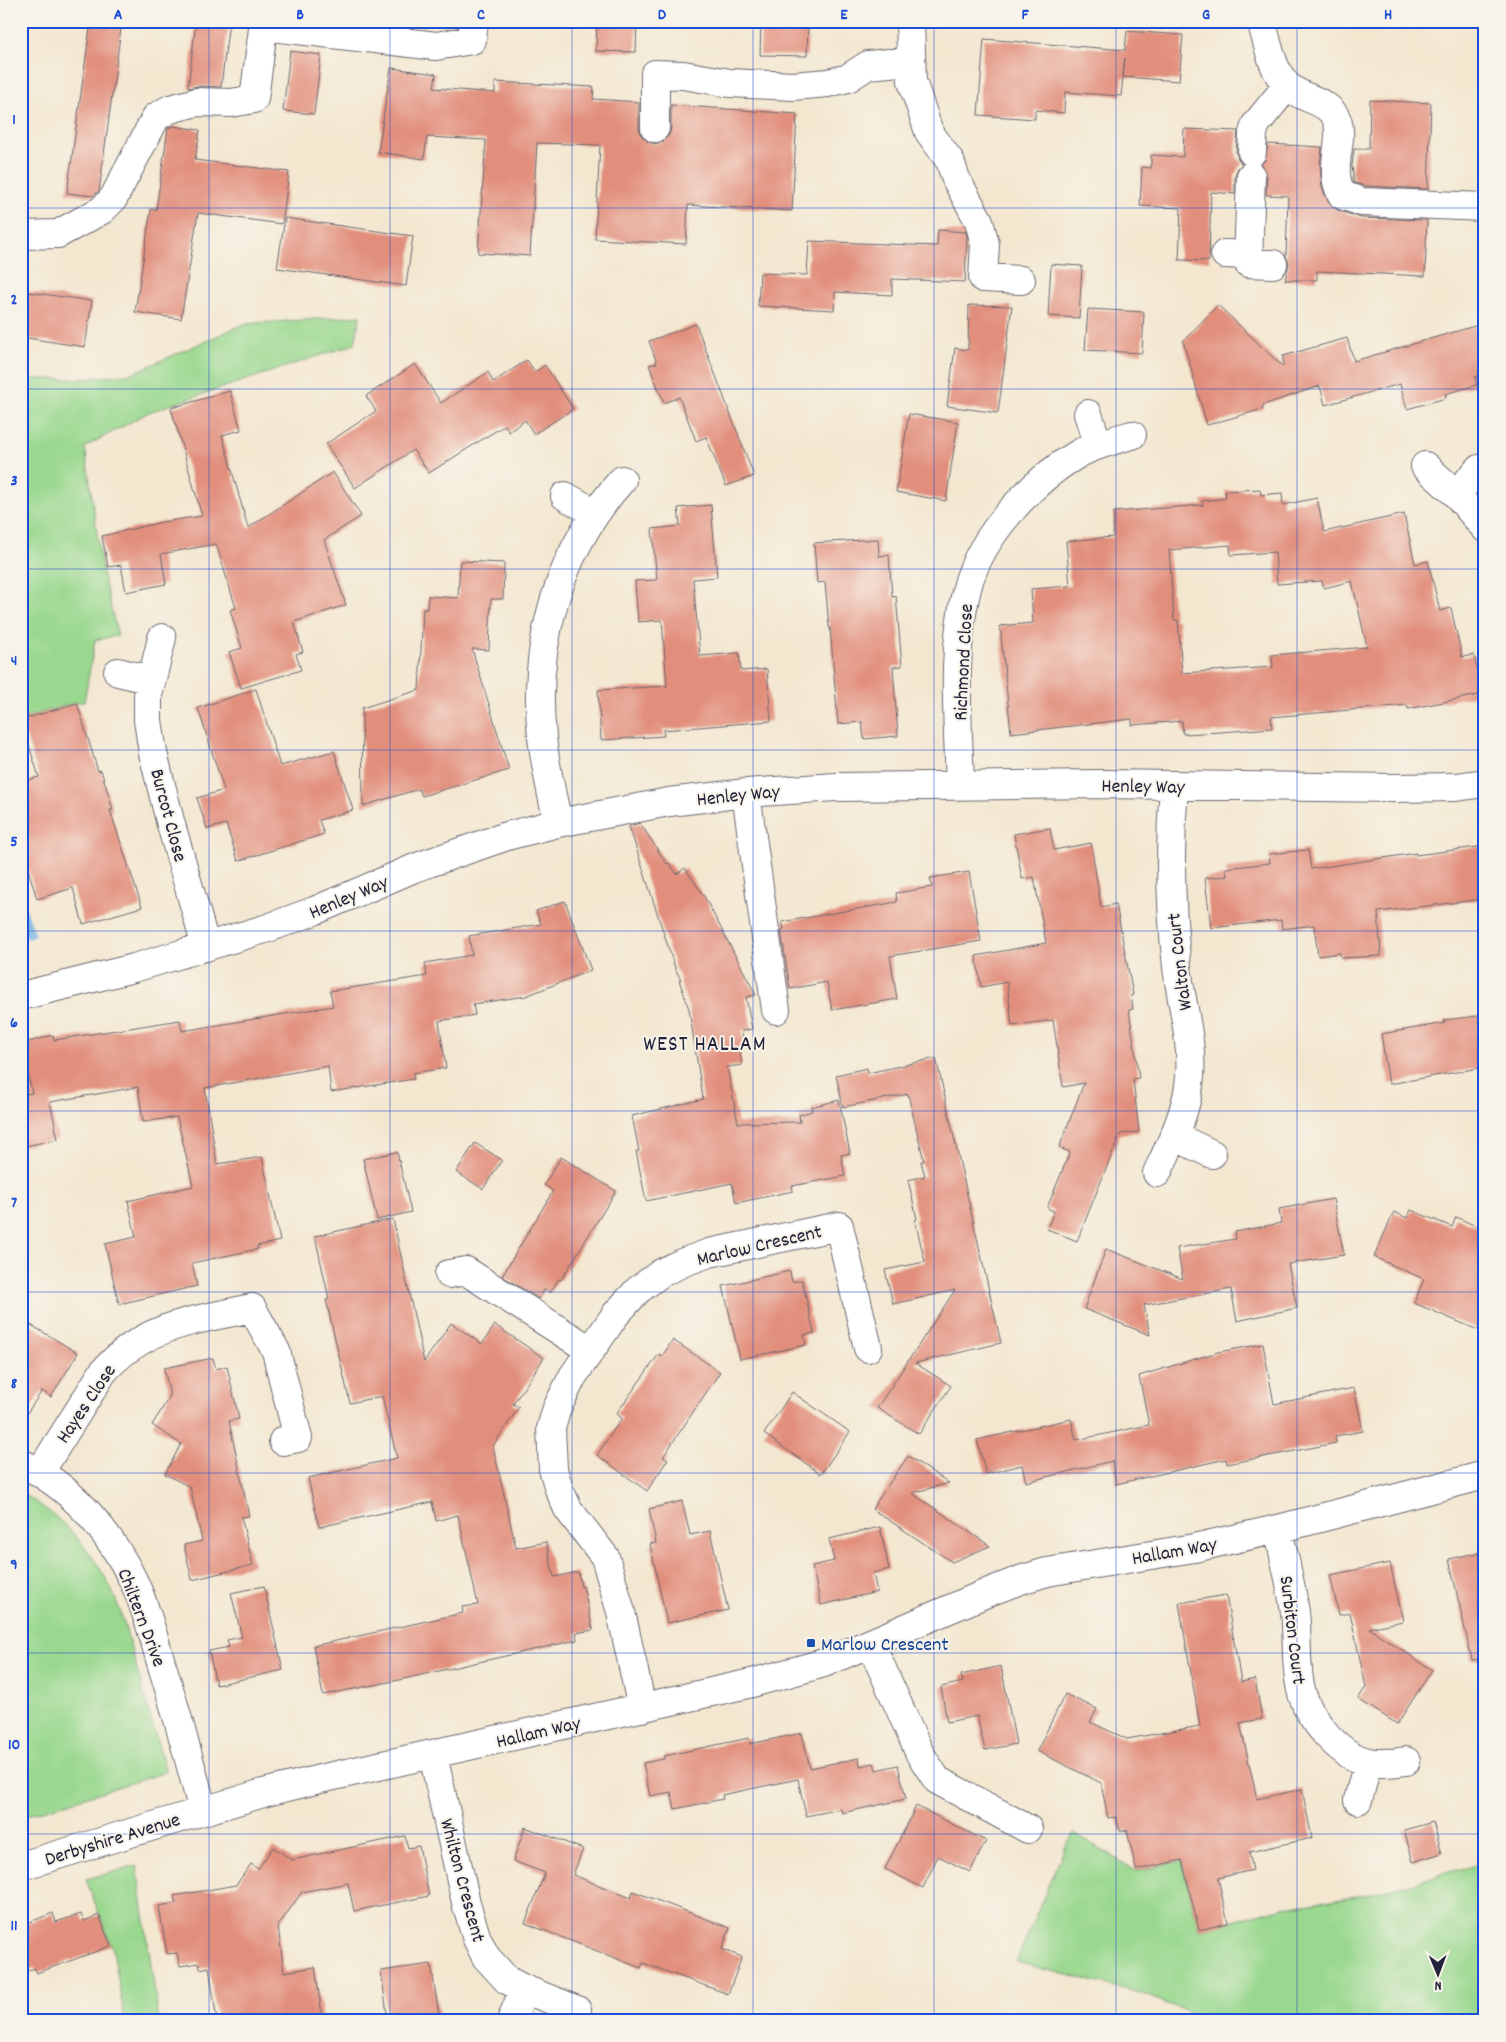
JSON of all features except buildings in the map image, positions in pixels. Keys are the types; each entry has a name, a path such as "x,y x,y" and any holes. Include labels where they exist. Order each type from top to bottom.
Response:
{"street":[{"path":"910,21 912,81 929,132 950,161 956,180 979,221 985,244 983,278 1021,280"},
{"path":"1261,21 1276,69 1287,86 1329,109 1338,122 1335,172 1336,186 1342,196 1362,202 1485,207"},
{"path":"21,236 58,234 102,210 113,199 156,117 170,109 197,102 232,103 254,99 264,24 436,46 473,30"},
{"path":"655,128 655,74 683,75 730,83 793,86 828,83 848,78 868,65 910,61"},
{"path":"1274,264 1248,263 1236,254 1252,164 1253,133 1256,124 1287,86"},
{"path":"1088,414 1098,445"},
{"name":"Richmond Close","path":"960,785 958,708 960,636 968,587 977,562 990,540 1023,497 1043,479 1079,454 1098,445 1132,435"},
{"path":"1425,466 1456,494 1485,528"},
{"path":"1456,494 1480,469"},
{"path":"558,823 542,738 540,681 544,642 553,604 564,574 595,513 622,480"},
{"path":"566,496 595,513"},
{"name":"Burcot Close","path":"162,638 148,695 148,720 153,753 170,821 206,947"},
{"path":"118,672 151,680"},
{"name":"Henley Way","path":"21,996 134,968 268,928 314,911 417,867 463,851 558,823 669,802 746,793 836,786 1174,785 1395,788 1456,787 1485,783"},
{"name":"Walton Court","path":"1157,1173 1174,1136 1187,1096 1190,1077 1190,1057 1170,898 1171,825 1174,785"},
{"path":"746,793 776,1010"},
{"path":"1174,1136 1212,1154"},
{"name":"Marlow Crescent","path":"642,1708 608,1565 596,1543 568,1509 553,1469 551,1428 561,1400 590,1350 616,1314 638,1290 668,1269 709,1253 840,1226 868,1348"},
{"path":"449,1274 466,1271 590,1350"},
{"name":"Hayes Close","path":"31,1468 103,1372 115,1359 134,1344 152,1333 174,1325 252,1308 276,1351 298,1438 284,1442"},
{"name":"Chiltern Drive","path":"31,1468 56,1483 92,1517 117,1551 134,1583 177,1713 203,1811"},
{"name":"Hallam Way","path":"203,1811 320,1779 779,1676 824,1663 989,1592 1047,1572 1194,1548 1278,1529 1485,1475"},
{"name":"Surbiton Court","path":"1278,1529 1295,1612 1298,1670 1304,1701 1317,1724 1331,1739 1355,1757 1368,1762 1393,1763 1406,1761"},
{"path":"871,1644 920,1754 937,1780 1028,1829"},
{"name":"Whilton Crescent","path":"433,1755 454,1853 476,1939 495,1968 507,1980 516,2008 577,2010"},
{"path":"1358,1800 1368,1762"},
{"name":"Derbyshire Avenue","path":"21,1866 203,1811"}],"green space":[{"path":"360,316 355,344 149,412 85,447 103,576 118,636 95,640 84,702 77,702 21,719 21,506 28,504 21,480 21,379 84,379 133,373 244,324"},
{"path":"21,1493 49,1512 75,1535 97,1563 113,1593 124,1622 166,1772 21,1817"},
{"path":"1074,1833 1136,1871 1182,1861 1199,1930 1284,1907 1370,1894 1485,1862 1485,2021 1210,2021 1140,1993 1016,1962 1063,1852"},
{"path":"137,1866 159,2021 125,2021 113,1950 86,1879"}],"waterway":[{"path":"21,911 29,933"}],"place":[{"name":"Marlow Crescent","path":"811,1643"}],"district":[{"name":"WEST HALLAM","path":"705,1042"}]}
